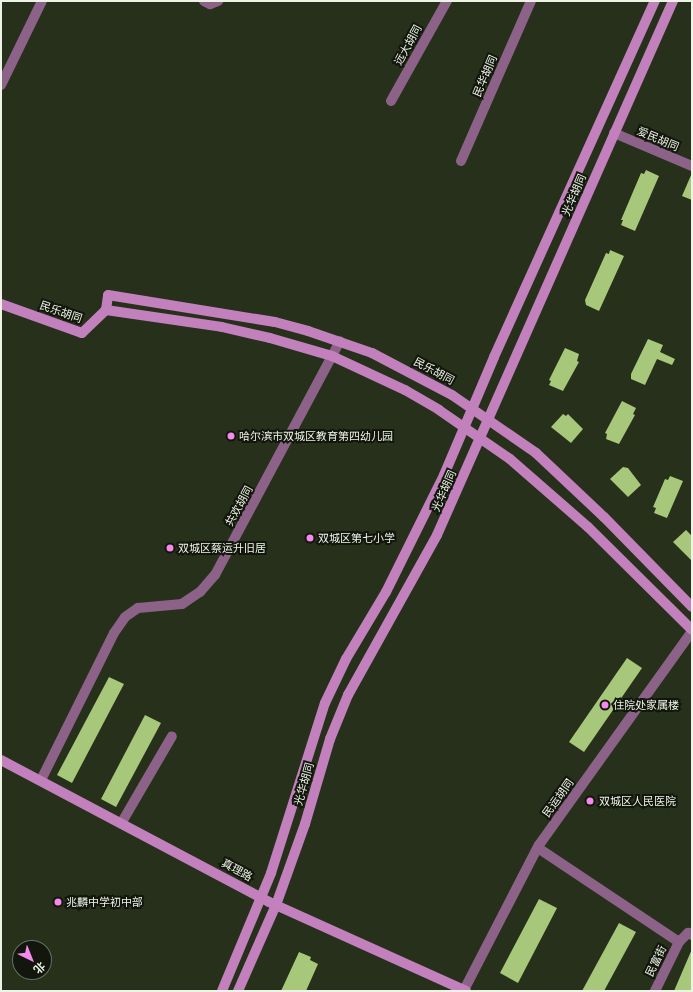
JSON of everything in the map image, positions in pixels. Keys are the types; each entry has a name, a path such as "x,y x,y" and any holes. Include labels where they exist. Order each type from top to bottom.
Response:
{"main road":[{"name":"光华胡同","path":"222,991 261,897 325,703 346,659 386,592 416,535 466,428 494,357 655,1"},
{"name":"光华胡同","path":"238,991 276,905 305,824 330,739 348,695 437,535 673,1"},
{"name":"民乐胡同","path":"1,304 82,333 106,310 108,295 231,313 340,341 416,374 490,418 559,474 692,607"},
{"path":"106,310 222,327 332,356 405,390 466,428 510,459 588,527 692,631"},
{"name":"真理路","path":"1,760 122,822 276,905 465,990"}],"street":[{"path":"1,85 42,1"},
{"path":"204,1 210,4 218,1"},
{"name":"远大胡同","path":"391,101 447,1"},
{"name":"民华胡同","path":"461,161 530,1"},
{"name":"爱民胡同","path":"614,133 692,166"},
{"name":"共欢胡同","path":"40,780 114,633 125,617 138,608 182,604 200,592 215,575 340,341"},
{"name":"民运胡同","path":"465,990 538,848 692,631"},
{"path":"122,822 172,736"},
{"path":"538,848 679,942 688,933 692,935"},
{"name":"民富街","path":"655,991 679,942"}],"building":[{"path":"646,170 659,176 635,231 621,225 623,220 621,220 641,173 644,174"},
{"path":"692,173 692,200 682,196"},
{"path":"610,250 624,256 599,311 586,305 585,300 606,253 609,254"},
{"path":"648,339 663,345 660,352 675,359 672,365 657,359 645,385 631,379 631,374"},
{"path":"565,348 579,354 577,361 579,362 563,391 549,385 551,381 549,380"},
{"path":"622,401 636,408 633,414 635,415 619,444 606,439 607,434 605,433"},
{"path":"563,414 566,416 568,414 583,429 571,443 551,427"},
{"path":"623,467 628,468 641,485 628,497 610,479"},
{"path":"670,476 683,481 667,518 654,513 656,508 653,507 665,479 668,480"},
{"path":"686,530 692,536 692,561 673,542"},
{"name":"住院处家属楼","path":"627,658 642,668 584,752 569,742"},
{"path":"109,677 124,684 72,783 57,775"},
{"path":"145,715 161,723 116,807 101,799"},
{"path":"539,899 557,908 518,983 500,973"},
{"path":"619,923 636,932 604,991 582,991"},
{"path":"692,949 692,991 674,991"},
{"path":"299,952 311,957 310,960 318,964 306,991 281,991"}],"place":[{"name":"哈尔滨市双城区教育第四幼儿园","path":"231,436"},
{"name":"双城区第七小学","path":"310,538"},
{"name":"双城区蔡运升旧居","path":"170,548"},
{"name":"住院处家属楼","path":"605,705"},
{"name":"双城区人民医院","path":"590,801"},
{"name":"兆麟中学初中部","path":"58,902"}]}
